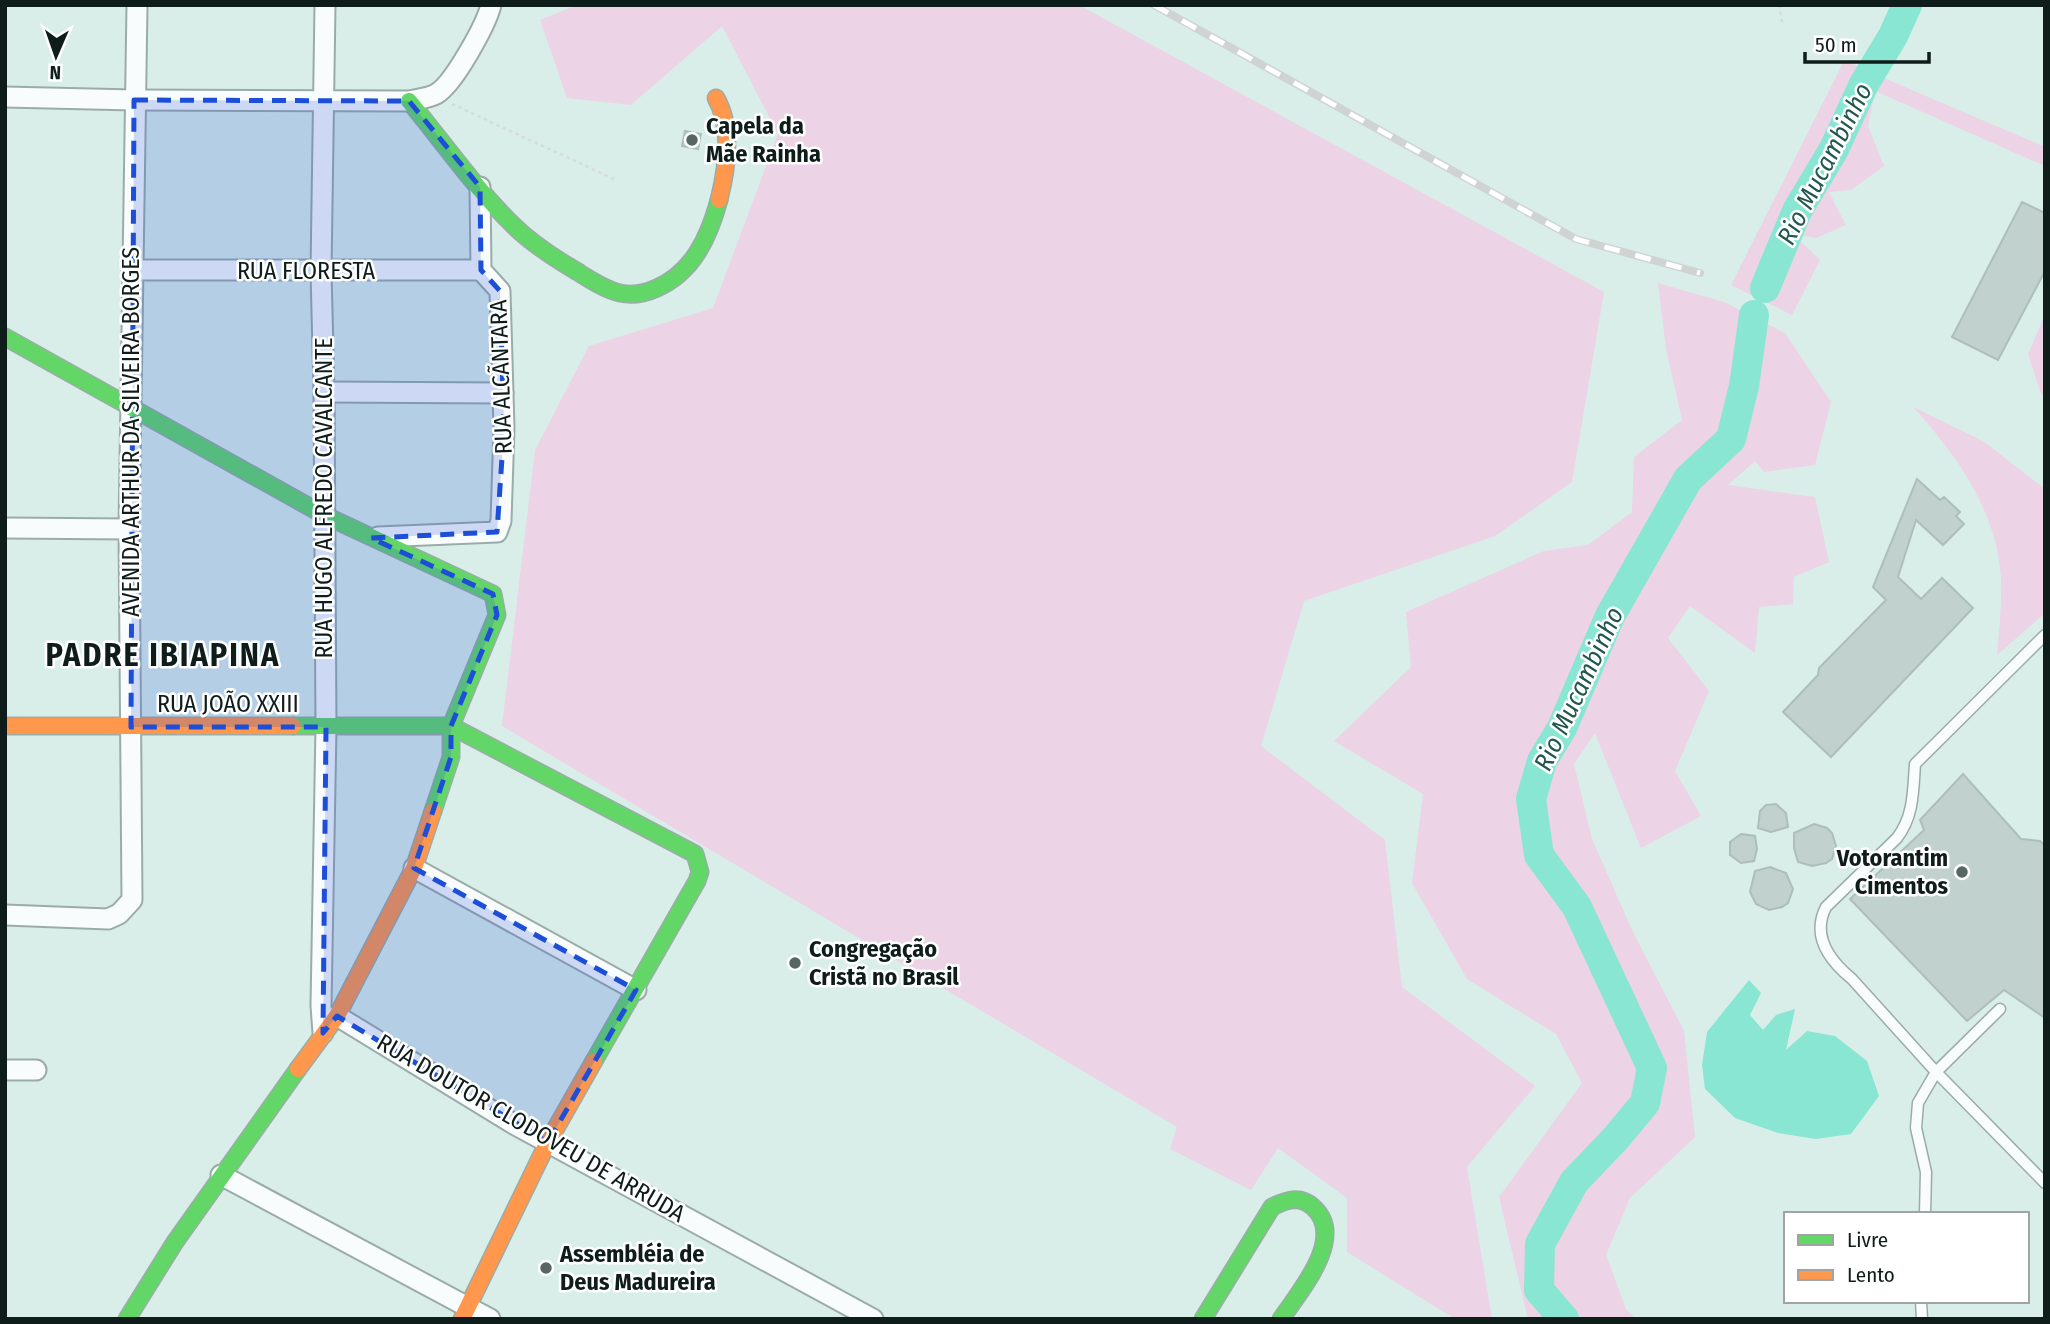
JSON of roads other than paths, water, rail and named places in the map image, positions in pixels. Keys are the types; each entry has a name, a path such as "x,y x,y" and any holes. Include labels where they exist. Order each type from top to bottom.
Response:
{"street":[{"name":"AVENIDA ARTHUR DA SILVEIRA BORGES","path":"5,915 108,919 119,914 132,900 129,529 137,5"},
{"name":"RUA HUGO ALFREDO CAVALCANTE","path":"323,1033 321,1006 326,727 321,271 324,5"},
{"path":"5,97 409,101 434,96 449,85 483,26 491,5"},
{"path":"409,101 521,233 541,249 596,283 621,294 638,295 656,290 688,265 708,234 716,215 725,177 727,126 724,110 716,98"},
{"name":"RUA ALCÃNTARA","path":"371,538 497,531 501,521 503,393 500,290 481,270 480,187"},
{"name":"RUA FLORESTA","path":"132,270 481,270"},
{"path":"5,337 132,405 324,515 493,594 497,615 451,726 451,757 414,868 337,1016 221,1175 127,1319"},
{"path":"324,392 503,393"},
{"path":"5,528 129,529"},
{"name":"RUA JOÃO XXIII","path":"5,726 451,726"},
{"path":"451,726 695,854 700,872 636,990 548,1142 464,1312"},
{"path":"414,868 636,990"},
{"name":"RUA DOUTOR CLODOVEU DE ARRUDA","path":"337,1016 500,1116 873,1319"},
{"path":"5,1070 36,1070"},
{"path":"221,1175 464,1312 490,1319"},
{"path":"1203,1319 1272,1207 1280,1202 1301,1199 1311,1204 1318,1212 1325,1230 1325,1244 1321,1256 1281,1319"}],"lane":[{"path":"2045,635 1915,764 1911,811 1907,825 1826,907 1820,918 1822,943 1840,969 2045,1183"},
{"path":"1925,1212 1926,1172 1915,1114 1918,1103 1936,1072 2000,1009"}],"waterway":[{"name":"Rio Mucambinho","path":"1765,288 1797,211 1834,149 1864,84 1893,36 1907,5"},
{"name":"Rio Mucambinho","path":"1564,1319 1539,1290 1540,1244 1574,1182 1645,1103 1652,1068 1577,907 1539,855 1531,799 1542,761 1562,728 1610,616 1688,479 1731,439 1744,386 1754,315"}],"railway":[{"path":"1154,5 1576,239 1700,273"}],"place":[{"name":"Capela da Mãe Rainha","path":"692,140"},
{"name":"Votorantim Cimentos","path":"1962,872"},
{"name":"Congregação Cristã no Brasil","path":"795,963"},
{"name":"Assembléia de Deus Madureira","path":"546,1268"}],"district":[{"name":"PADRE IBIAPINA","path":"163,655"}]}
